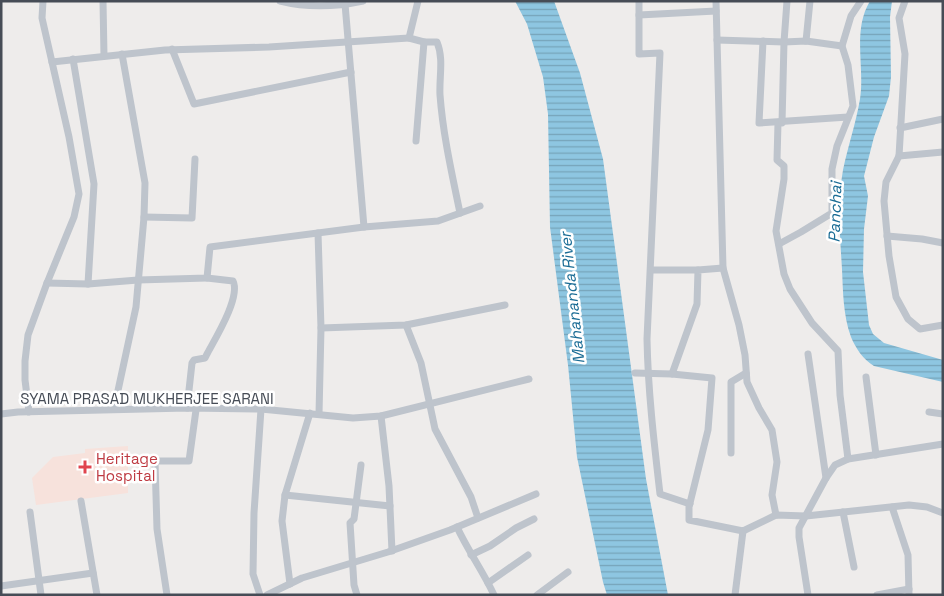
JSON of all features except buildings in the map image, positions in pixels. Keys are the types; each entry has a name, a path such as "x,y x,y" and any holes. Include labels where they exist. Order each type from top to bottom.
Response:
{"street":[{"path":"29,412 26,380 28,336 47,282 74,217 79,194 69,137 42,18 43,1"},
{"path":"103,1 104,56"},
{"path":"280,1 312,6 363,1"},
{"path":"409,38 418,1"},
{"path":"639,1 639,54 660,53 647,339 648,374 660,494 690,504"},
{"path":"716,1 723,268 739,325 745,354 747,382 772,430 777,462 772,495 776,515"},
{"path":"786,1 777,160 784,166 784,179 776,231 784,274 790,289 812,323 838,351 840,395 848,459"},
{"path":"806,41 810,1"},
{"path":"778,244 832,213 832,169 837,146 853,106 848,65 842,46 851,16 861,1"},
{"path":"905,1 899,18 905,54 899,156 886,182 884,201 887,236 896,297 908,319 920,329 943,325"},
{"path":"345,4 364,227"},
{"path":"639,15 716,11"},
{"path":"52,62 172,49 269,47 409,38 424,42 437,42 441,64 440,94 445,140 460,213"},
{"path":"717,40 806,41 842,46"},
{"path":"416,141 424,42"},
{"path":"763,42 759,123 848,117"},
{"path":"172,49 194,104 351,72"},
{"path":"114,409 136,307 145,183 122,54"},
{"path":"73,59 94,184 88,284"},
{"path":"900,128 943,119"},
{"path":"899,156 943,152"},
{"path":"144,217 192,218 195,159"},
{"path":"207,278 210,247 364,227 438,221 480,206"},
{"path":"318,233 321,328 318,414"},
{"path":"887,236 922,239 943,244"},
{"path":"650,270 723,268"},
{"path":"672,374 697,304 698,270"},
{"path":"47,282 88,284 207,278 233,281 235,284 233,299 207,354 204,358 194,360 192,363 187,408"},
{"path":"321,328 406,325 505,305"},
{"path":"406,325 421,362 435,429 471,497 478,518"},
{"path":"808,354 826,478"},
{"path":"731,453 731,382 746,373"},
{"path":"635,374 672,374 712,378 708,430 690,504 689,520 743,531 776,515 806,516 909,505 927,507 943,513"},
{"path":"866,377 876,455"},
{"name":"SYAMA PRASAD MUKHERJEE SARANI","path":"1,414 187,408 196,410 260,409 353,418 381,416 430,405 529,378"},
{"path":"260,409 254,513 253,574 260,595"},
{"path":"167,595 157,528 155,461 189,461 196,410"},
{"path":"929,412 943,414"},
{"path":"290,584 282,521 285,495 310,414"},
{"path":"381,416 390,506 392,551"},
{"path":"808,595 798,538 799,528 835,465 848,459 943,444"},
{"path":"357,595 354,585 350,523 354,519 361,466"},
{"path":"267,595 302,578 392,551 457,527 536,494"},
{"path":"285,495 390,506"},
{"path":"82,502 97,595"},
{"path":"877,595 879,593 909,592 908,555 892,507"},
{"path":"30,512 42,595"},
{"path":"843,512 854,567"},
{"path":"472,555 534,519"},
{"path":"457,527 494,595"},
{"path":"735,595 743,531"},
{"path":"488,583 528,555"},
{"path":"537,595 568,572"},
{"path":"1,586 93,573"}],"shaded area":[{"name":"Heritage Hospital","path":"128,446 128,493 36,505 32,478 53,457 85,453 85,449"}],"water":[{"name":"Mahananda River","path":"515,1 554,1 580,73 603,159 646,479 668,595 607,595 603,582 577,457 568,365 550,227 548,114 543,77 527,24"},
{"path":"870,1 892,1 889,96 874,137 864,176 868,196 864,229 863,272 869,325 873,334 884,343 943,360 943,382 874,366 863,357 855,346 846,320 840,244 840,195 843,170 860,99 860,37 865,13"}],"place":[{"name":"Heritage Hospital","path":"85,467"}],"water label":[{"name":"Panchai","path":"835,212"}]}
